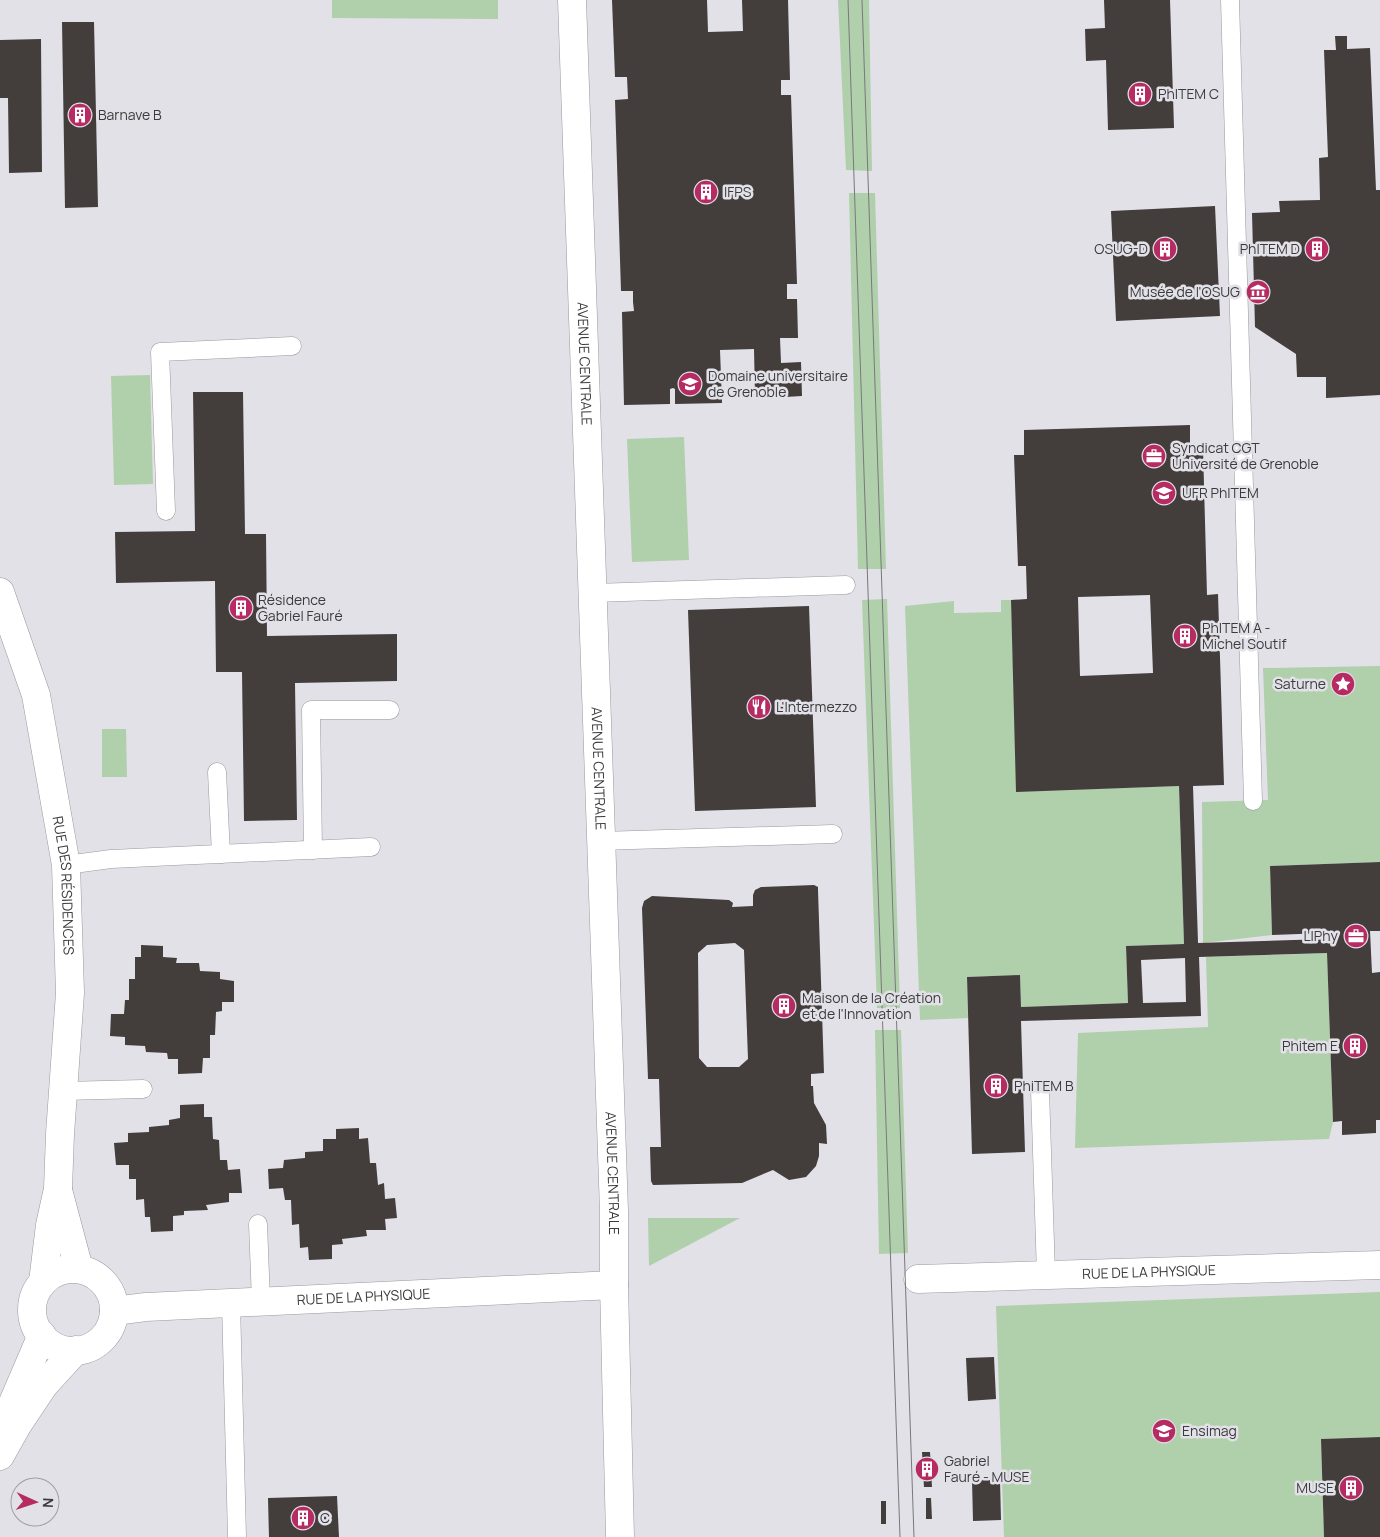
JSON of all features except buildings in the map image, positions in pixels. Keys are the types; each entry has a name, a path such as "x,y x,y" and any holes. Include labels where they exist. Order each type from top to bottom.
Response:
{"street":[{"name":"AVENUE CENTRALE","path":"572,0 613,1202 620,1537"},
{"name":"RUE DES RÉSIDENCES","path":"0,592 36,695 66,865 70,993 58,1189 50,1225 43,1282"},
{"name":"RUE DES RÉSIDENCES","path":"58,1189 79,1269"},
{"name":"RUE DE LA PHYSIQUE","path":"918,1279 1380,1265"},
{"path":"65,1269 79,1269 90,1272 108,1288 113,1299 114,1311 112,1322 100,1340 91,1346 76,1350 64,1350 53,1346 36,1328 32,1304 36,1292 43,1282 53,1274 65,1269"},
{"name":"RUE DE LA PHYSIQUE","path":"114,1311 146,1307 231,1302 614,1286"},
{"path":"0,1433 42,1335"},
{"path":"0,1456 18,1424 44,1385 76,1350"}],"lane":[{"path":"1230,0 1253,800"},
{"path":"166,511 160,352 292,346"},
{"path":"592,593 846,585"},
{"path":"313,850 311,710 390,710"},
{"path":"217,772 220,854"},
{"path":"600,841 833,834"},
{"path":"66,865 110,859 371,848"},
{"path":"63,1091 143,1089"},
{"path":"1040,1090 1046,1274"},
{"path":"258,1224 261,1302"},
{"path":"231,1302 238,1537"}],"green space":[{"path":"332,0 498,0 498,19 332,18"},
{"path":"838,0 869,0 872,171 846,170"},
{"path":"849,193 875,193 886,569 858,569"},
{"path":"150,375 153,484 114,485 111,376"},
{"path":"684,437 689,560 632,562 627,439"},
{"path":"887,599 900,1008 877,1008 862,600"},
{"path":"1001,600 1011,600 1017,791 1179,786 1184,944 1126,946 1128,1003 1021,1007 1020,975 967,977 968,1018 920,1020 905,606 954,601 954,613 1001,612"},
{"path":"1380,666 1380,862 1270,866 1272,935 1203,943 1202,802 1268,800 1263,668"},
{"path":"102,729 126,729 127,777 102,777"},
{"path":"1327,953 1333,1122 1329,1139 1075,1148 1078,1033 1208,1027 1206,957"},
{"path":"875,1030 901,1030 908,1253 879,1254"},
{"path":"648,1218 740,1218 649,1266"},
{"name":"Ensimag","path":"1380,1292 1380,1437 1321,1439 1324,1537 1004,1537 996,1306"}],"tram line":[{"path":"848,0 900,1537"},
{"path":"862,0 914,1537"}],"place":[{"name":"PhITEM C","path":"1140,94"},
{"name":"Barnave B","path":"80,115"},
{"name":"IFPS","path":"706,192"},
{"name":"OSUG-D","path":"1165,249"},
{"name":"PhITEM D","path":"1317,249"},
{"name":"Musée de l'OSUG","path":"1258,292"},
{"name":"Domaine universitaire de Grenoble","path":"690,384"},
{"name":"Syndicat CGT Université de Grenoble","path":"1154,456"},
{"name":"UFR PhITEM","path":"1164,493"},
{"name":"Résidence Gabriel Fauré","path":"241,608"},
{"name":"PhITEM A - Michel Soutif","path":"1185,636"},
{"name":"Saturne","path":"1343,684"},
{"name":"L'Intermezzo","path":"759,707"},
{"name":"LIPhy","path":"1356,936"},
{"name":"Maison de la Création et de l'Innovation","path":"784,1006"},
{"name":"Phitem E","path":"1355,1046"},
{"name":"PhiTEM B","path":"996,1086"},
{"name":"Ensimag","path":"1164,1431"},
{"name":"Gabriel Fauré - MUSE","path":"927,1469"},
{"name":"MUSE","path":"1351,1488"},
{"name":"C","path":"303,1518"}]}
